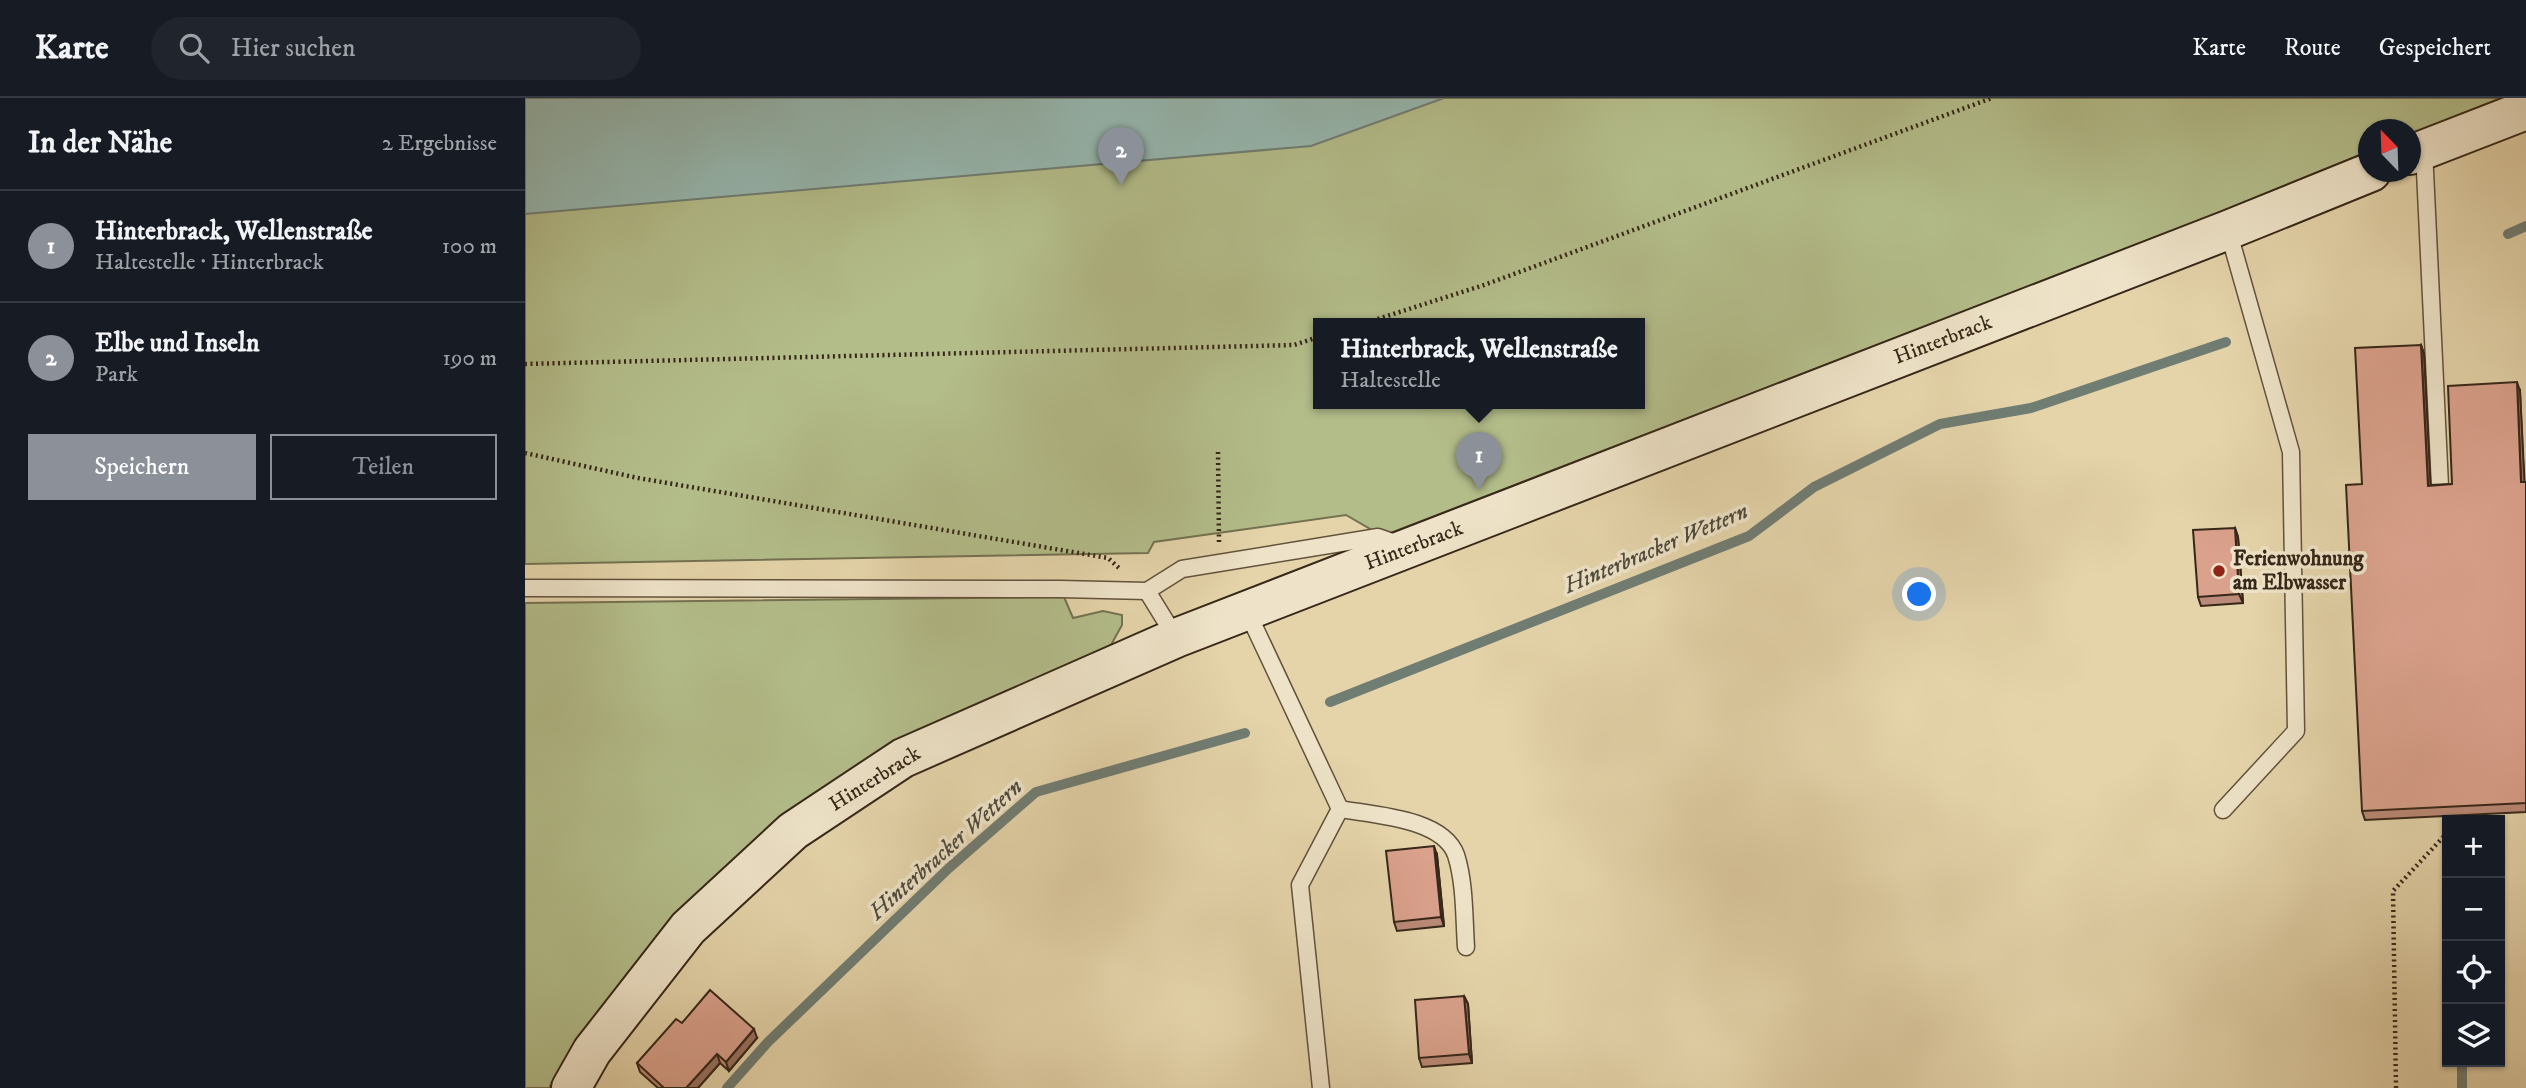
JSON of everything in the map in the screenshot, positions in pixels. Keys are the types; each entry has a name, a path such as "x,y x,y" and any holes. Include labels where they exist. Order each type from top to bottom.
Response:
{"street":[{"path":"2421,151 2526,110"},
{"name":"Hinterbrack","path":"571,1088 592,1051 688,928 793,831 903,758 1176,638 2358,177"}],"lane":[{"path":"2419,182 2440,486"},
{"path":"2224,810 2296,731 2291,452 2228,230"},
{"path":"525,588 1147,591 1181,569 1378,537 1409,548"},
{"path":"1147,591 1176,638"},
{"path":"1247,611 1340,809"},
{"path":"1340,809 1407,821 1445,838 1455,854 1461,883 1466,947"},
{"path":"1321,1088 1300,885 1340,809"}],"path":[{"path":"1380,318 1484,285 1991,98"},
{"path":"525,364 1294,345 1313,339"},
{"path":"1218,452 1218,534"},
{"path":"525,453 638,478 1108,558 1147,591"},
{"path":"2396,1088 2393,891 2442,838"}],"green space":[{"path":"525,98 2501,98 2421,131 2421,119 2358,119 2358,156 2198,221 1362,544 1370,529 1346,515 1154,542 1148,553 525,564"},
{"path":"1064,597 1073,618 1103,611 1122,615 1122,625 1111,645 894,745 576,1043 549,1088 525,1088 525,603"}],"water":[{"path":"525,98 1444,98 1311,146 525,214"}],"building":[{"path":"2421,345 2428,486 2452,484 2448,386 2517,382 2521,482 2526,482 2526,803 2362,811 2346,485 2362,484 2355,348"},
{"name":"Ferienwohnung am Elbwasser","path":"2235,528 2239,594 2198,597 2193,530"},
{"path":"1434,846 1441,917 1394,922 1386,851"},
{"path":"710,990 754,1029 726,1062 717,1054 686,1088 664,1088 637,1063 676,1019 682,1023"},
{"path":"1464,996 1469,1054 1419,1058 1415,1000"}],"waterway":[{"name":"Hinterbracker Wettern","path":"2508,234 2526,226"},
{"name":"Hinterbracker Wettern","path":"1330,702 1749,536 1814,487 1940,424 2031,408 2226,342"},
{"name":"Hinterbracker Wettern","path":"727,1088 768,1042 949,868 1036,792 1245,733"},
{"path":"2462,1067 2462,1088"}],"place":[{"name":"Elbe und Inseln","path":"1121,185"},
{"name":"Hinterbrack, Wellenstraße","path":"1479,490"},
{"name":"Ferienwohnung am Elbwasser","path":"2219,571"}]}
